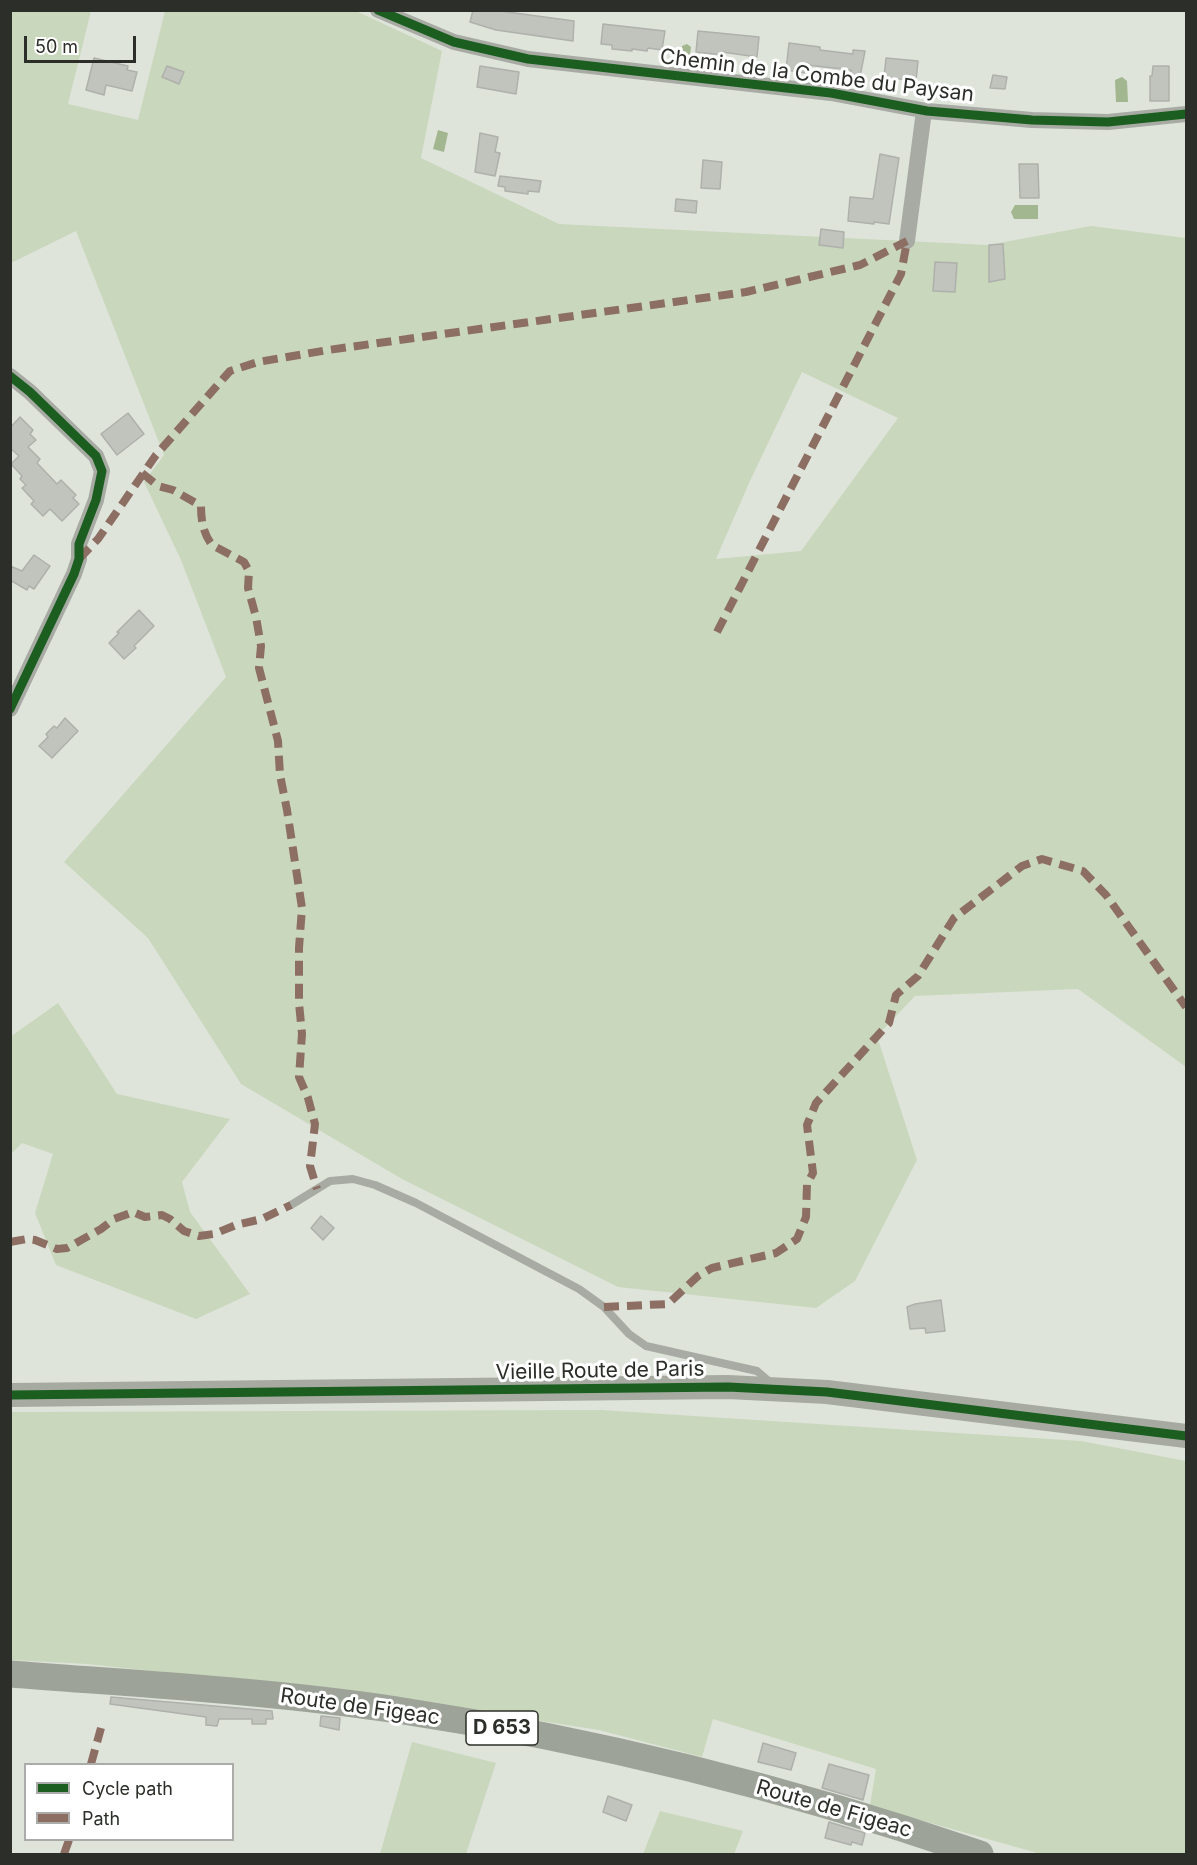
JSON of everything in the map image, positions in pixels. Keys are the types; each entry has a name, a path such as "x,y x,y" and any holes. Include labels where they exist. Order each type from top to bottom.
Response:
{"main road":[{"name":"Route de Figeac","path":"10,1674 226,1690 396,1710 578,1742 756,1786 887,1823 980,1854"}],"street":[{"name":"Chemin de la Combe du Paysan","path":"378,10 454,42 528,59 831,93 924,111 1032,120 1108,122 1186,114"},
{"path":"907,241 924,111"},
{"path":"10,376 30,392 96,456 102,471 96,500 79,544 80,559 10,709"},
{"name":"Vieille Route de Paris","path":"10,1395 704,1388 779,1390 827,1392 1186,1436"}],"lane":[{"path":"291,1205 330,1181 353,1179 375,1185 416,1203 579,1289 604,1307 629,1334 646,1346 757,1371 779,1390"}],"shaded area":[{"path":"11,10 91,11 68,104 138,120 165,11 356,11 442,51 421,158 559,224 988,245 1091,226 1186,238 1186,1067 1078,989 915,996 877,1036 917,1160 855,1281 816,1308 618,1287 402,1179 241,1084 148,938 64,862 226,677 181,560 144,482 164,455 76,231 11,263","holes":["802,372 898,418 801,551 716,559"]},
{"path":"687,44 691,47 689,64 681,62 682,46"},
{"path":"1122,77 1127,81 1128,102 1116,102 1115,80"},
{"path":"438,130 448,133 444,152 433,149"},
{"path":"1015,205 1038,205 1038,219 1014,219 1011,212"},
{"path":"58,1003 117,1094 230,1119 182,1182 190,1212 250,1294 196,1319 56,1265 35,1213 53,1154 22,1143 11,1154 10,1037"},
{"path":"601,1410 1081,1441 1186,1461 1186,1854 1041,1854 870,1806 876,1769 713,1719 702,1757 599,1730 375,1695 87,1664 11,1660 10,1412"},
{"path":"412,1742 496,1763 466,1854 380,1854"},
{"path":"660,1811 743,1831 734,1854 643,1854"}],"building":[{"path":"473,10 493,10 574,21 573,41 496,30 470,22"},
{"path":"603,24 665,31 662,50 612,49 612,45 601,44"},
{"path":"698,31 759,37 757,57 722,52 722,55 696,52"},
{"path":"789,43 853,54 853,50 865,51 858,87 850,86 851,70 807,65 806,73 786,70"},
{"path":"94,58 128,66 127,70 137,72 132,91 106,85 104,95 86,90"},
{"path":"886,58 918,61 916,81 884,77"},
{"path":"167,66 184,72 179,84 162,77"},
{"path":"480,66 519,72 516,94 477,87"},
{"path":"1153,66 1169,66 1169,101 1150,101 1150,76 1152,76"},
{"path":"993,75 1007,77 1005,89 990,88"},
{"path":"480,133 498,137 495,152 500,153 495,176 475,172"},
{"path":"880,154 899,158 889,224 848,221 850,197 873,199"},
{"path":"703,160 722,162 720,189 701,188"},
{"path":"1019,164 1038,164 1039,198 1020,198"},
{"path":"500,176 541,181 539,192 528,191 528,194 505,191 505,187 498,186"},
{"path":"676,199 697,201 696,213 675,211"},
{"path":"821,229 844,232 843,248 819,245"},
{"path":"1003,244 1005,279 989,282 989,245"},
{"path":"935,262 957,263 955,292 933,291"},
{"path":"128,413 144,434 117,455 101,434"},
{"path":"20,417 33,430 30,434 36,440 28,447 40,459 37,463 57,484 61,480 76,495 73,498 79,504 62,521 50,509 43,516 31,504 34,501 22,488 26,485 20,479 22,476 11,464 19,456 10,448 10,428"},
{"path":"34,555 50,566 34,589 29,586 27,590 10,580 10,566 22,571"},
{"path":"139,610 154,626 124,659 109,643"},
{"path":"65,718 78,731 52,758 39,746 48,737 46,734 54,726 57,728"},
{"path":"321,1216 334,1228 323,1240 311,1228"},
{"path":"941,1300 945,1331 926,1333 925,1328 910,1329 907,1307"},
{"path":"111,1697 272,1711 273,1719 266,1719 266,1724 252,1724 252,1719 219,1719 217,1726 206,1725 206,1717 110,1704"},
{"path":"321,1716 340,1718 339,1730 320,1726"},
{"path":"763,1743 796,1753 791,1770 758,1762"},
{"path":"829,1764 869,1775 863,1800 822,1788"},
{"path":"608,1796 632,1805 626,1821 603,1812"},
{"path":"829,1822 865,1833 862,1845 852,1842 851,1845 825,1838"}],"marked path":[{"path":"79,559 98,539 156,455 230,371 258,362 328,350 746,292 860,265 907,241"},
{"path":"717,632 901,274 907,241"},
{"path":"142,473 158,486 173,490 201,506 203,526 212,545 244,562 249,571 248,588 261,646 259,668 278,741 280,775 302,908 299,948 299,1003 302,1034 299,1077 315,1124 310,1166 317,1189"},
{"path":"604,1307 668,1304 698,1276 712,1268 776,1253 797,1239 806,1217 807,1184 813,1173 807,1125 816,1103 889,1023 896,995 918,976 954,918 1022,866 1042,859 1083,871 1106,895 1186,1007"},
{"path":"10,1242 27,1239 57,1249 67,1248 114,1219 133,1212 145,1217 162,1215 184,1231 199,1236 214,1234 236,1225 262,1219 291,1205"},
{"path":"91,1763 101,1728"},
{"path":"64,1854 69,1841"}],"cycle path":[{"path":"378,10 454,42 528,59 831,93 927,111 1032,120 1108,122 1186,114"},
{"path":"10,376 30,392 96,456 102,471 96,500 79,544 79,559 74,574 10,709"},
{"path":"10,1395 728,1387 827,1392 1186,1436"}]}
